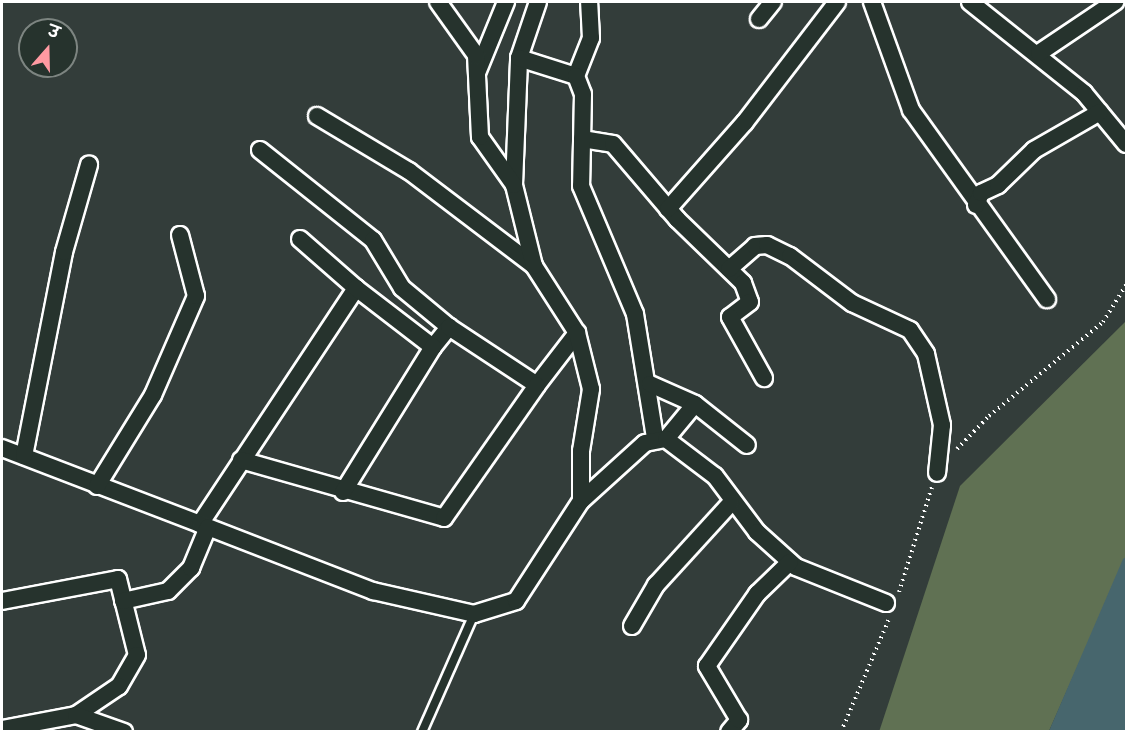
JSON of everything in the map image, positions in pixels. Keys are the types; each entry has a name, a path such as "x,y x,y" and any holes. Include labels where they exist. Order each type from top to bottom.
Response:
{"street":[{"path":"438,2 476,55 480,137 514,185"},
{"path":"477,73 506,2"},
{"path":"538,2 519,58 514,185 534,266 577,333 591,389 581,451 581,501"},
{"path":"588,2 591,38 576,76 583,94 581,186 635,314 661,438 715,476 731,503 790,562 886,602"},
{"path":"759,19 773,2"},
{"path":"668,209 745,122 837,2"},
{"path":"872,2 911,110 976,204 1047,299"},
{"path":"970,2 1039,53 1100,112 1126,144"},
{"path":"1039,53 1115,2"},
{"path":"519,58 576,76"},
{"path":"976,204 981,193 998,185 1034,150 1100,112"},
{"path":"317,116 410,171 534,266"},
{"path":"582,139 613,144 668,209 743,283 750,302 730,317 764,378"},
{"path":"260,150 374,240 402,288 449,327 537,385"},
{"path":"24,456 64,252 89,165"},
{"path":"97,486 153,395 196,296 180,235"},
{"path":"300,239 356,288 433,347"},
{"path":"729,270 755,246 767,245 790,256 852,303 903,324 924,350 942,425 937,473"},
{"path":"123,601 168,591 191,568 204,526 241,459 356,288"},
{"path":"343,492 433,347 449,327"},
{"path":"241,459 343,492 444,518 537,385 577,333"},
{"path":"650,384 695,404 747,445"},
{"path":"2,448 373,591 474,614 516,601 581,501 661,438 695,404"},
{"path":"632,626 656,585 731,503"},
{"path":"729,732 739,720 707,666 757,594 790,562"},
{"path":"2,601 118,579 137,655 119,686 76,715 2,729"},
{"path":"76,715 124,732"}],"lane":[{"path":"422,732 474,614"}],"path":[{"path":"841,732 882,643 886,602 937,473 989,416 1107,317 1126,285"}],"green space":[{"path":"1126,321 1126,557 1049,731 879,732 960,486"}],"water":[{"path":"1126,557 1126,731 1049,731 1123,559"}]}
